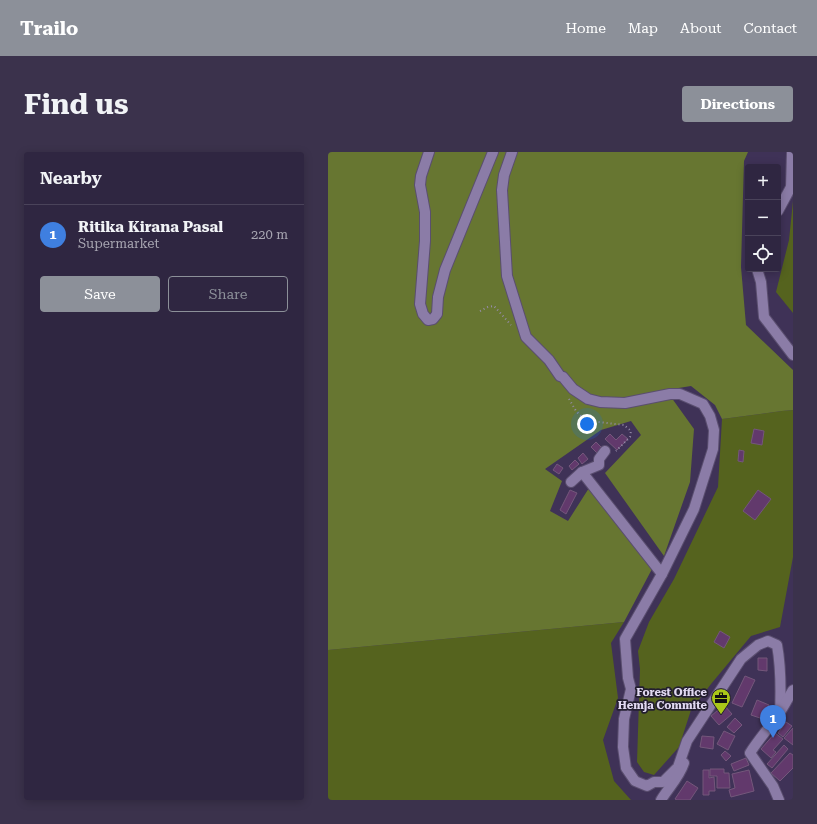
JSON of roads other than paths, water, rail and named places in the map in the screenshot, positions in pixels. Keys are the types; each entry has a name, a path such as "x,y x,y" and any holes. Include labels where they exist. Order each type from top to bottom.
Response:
{"street":[{"path":"429,152 421,176 420,185 425,212 425,241 420,304 422,314 428,320 433,319 437,314 438,297 445,270 492,152"},
{"path":"512,152 504,175 502,190 507,276 526,337 573,389 588,399 600,402 626,403 670,394 680,394 703,404 710,416 714,430 713,449 694,509 662,574 625,639 628,678 631,689 624,719 623,747 626,768 635,781 647,786 654,782 664,782 678,767 687,741 741,659 758,644 768,640 777,645 781,689 780,713"},
{"path":"781,205 791,187 792,152"},
{"path":"758,272 761,282 764,317 793,355"},
{"path":"571,482 582,472 599,465 600,459 605,451"},
{"path":"582,472 662,574"},
{"path":"779,800 773,786 750,753 759,738 765,733 780,713 793,690"},
{"path":"661,800 679,776 684,764 687,741"}],"place":[{"name":"Forest Office Hemja Commite","path":"721,715"},
{"name":"Ritika Kirana Pasal","path":"773,738"}]}
